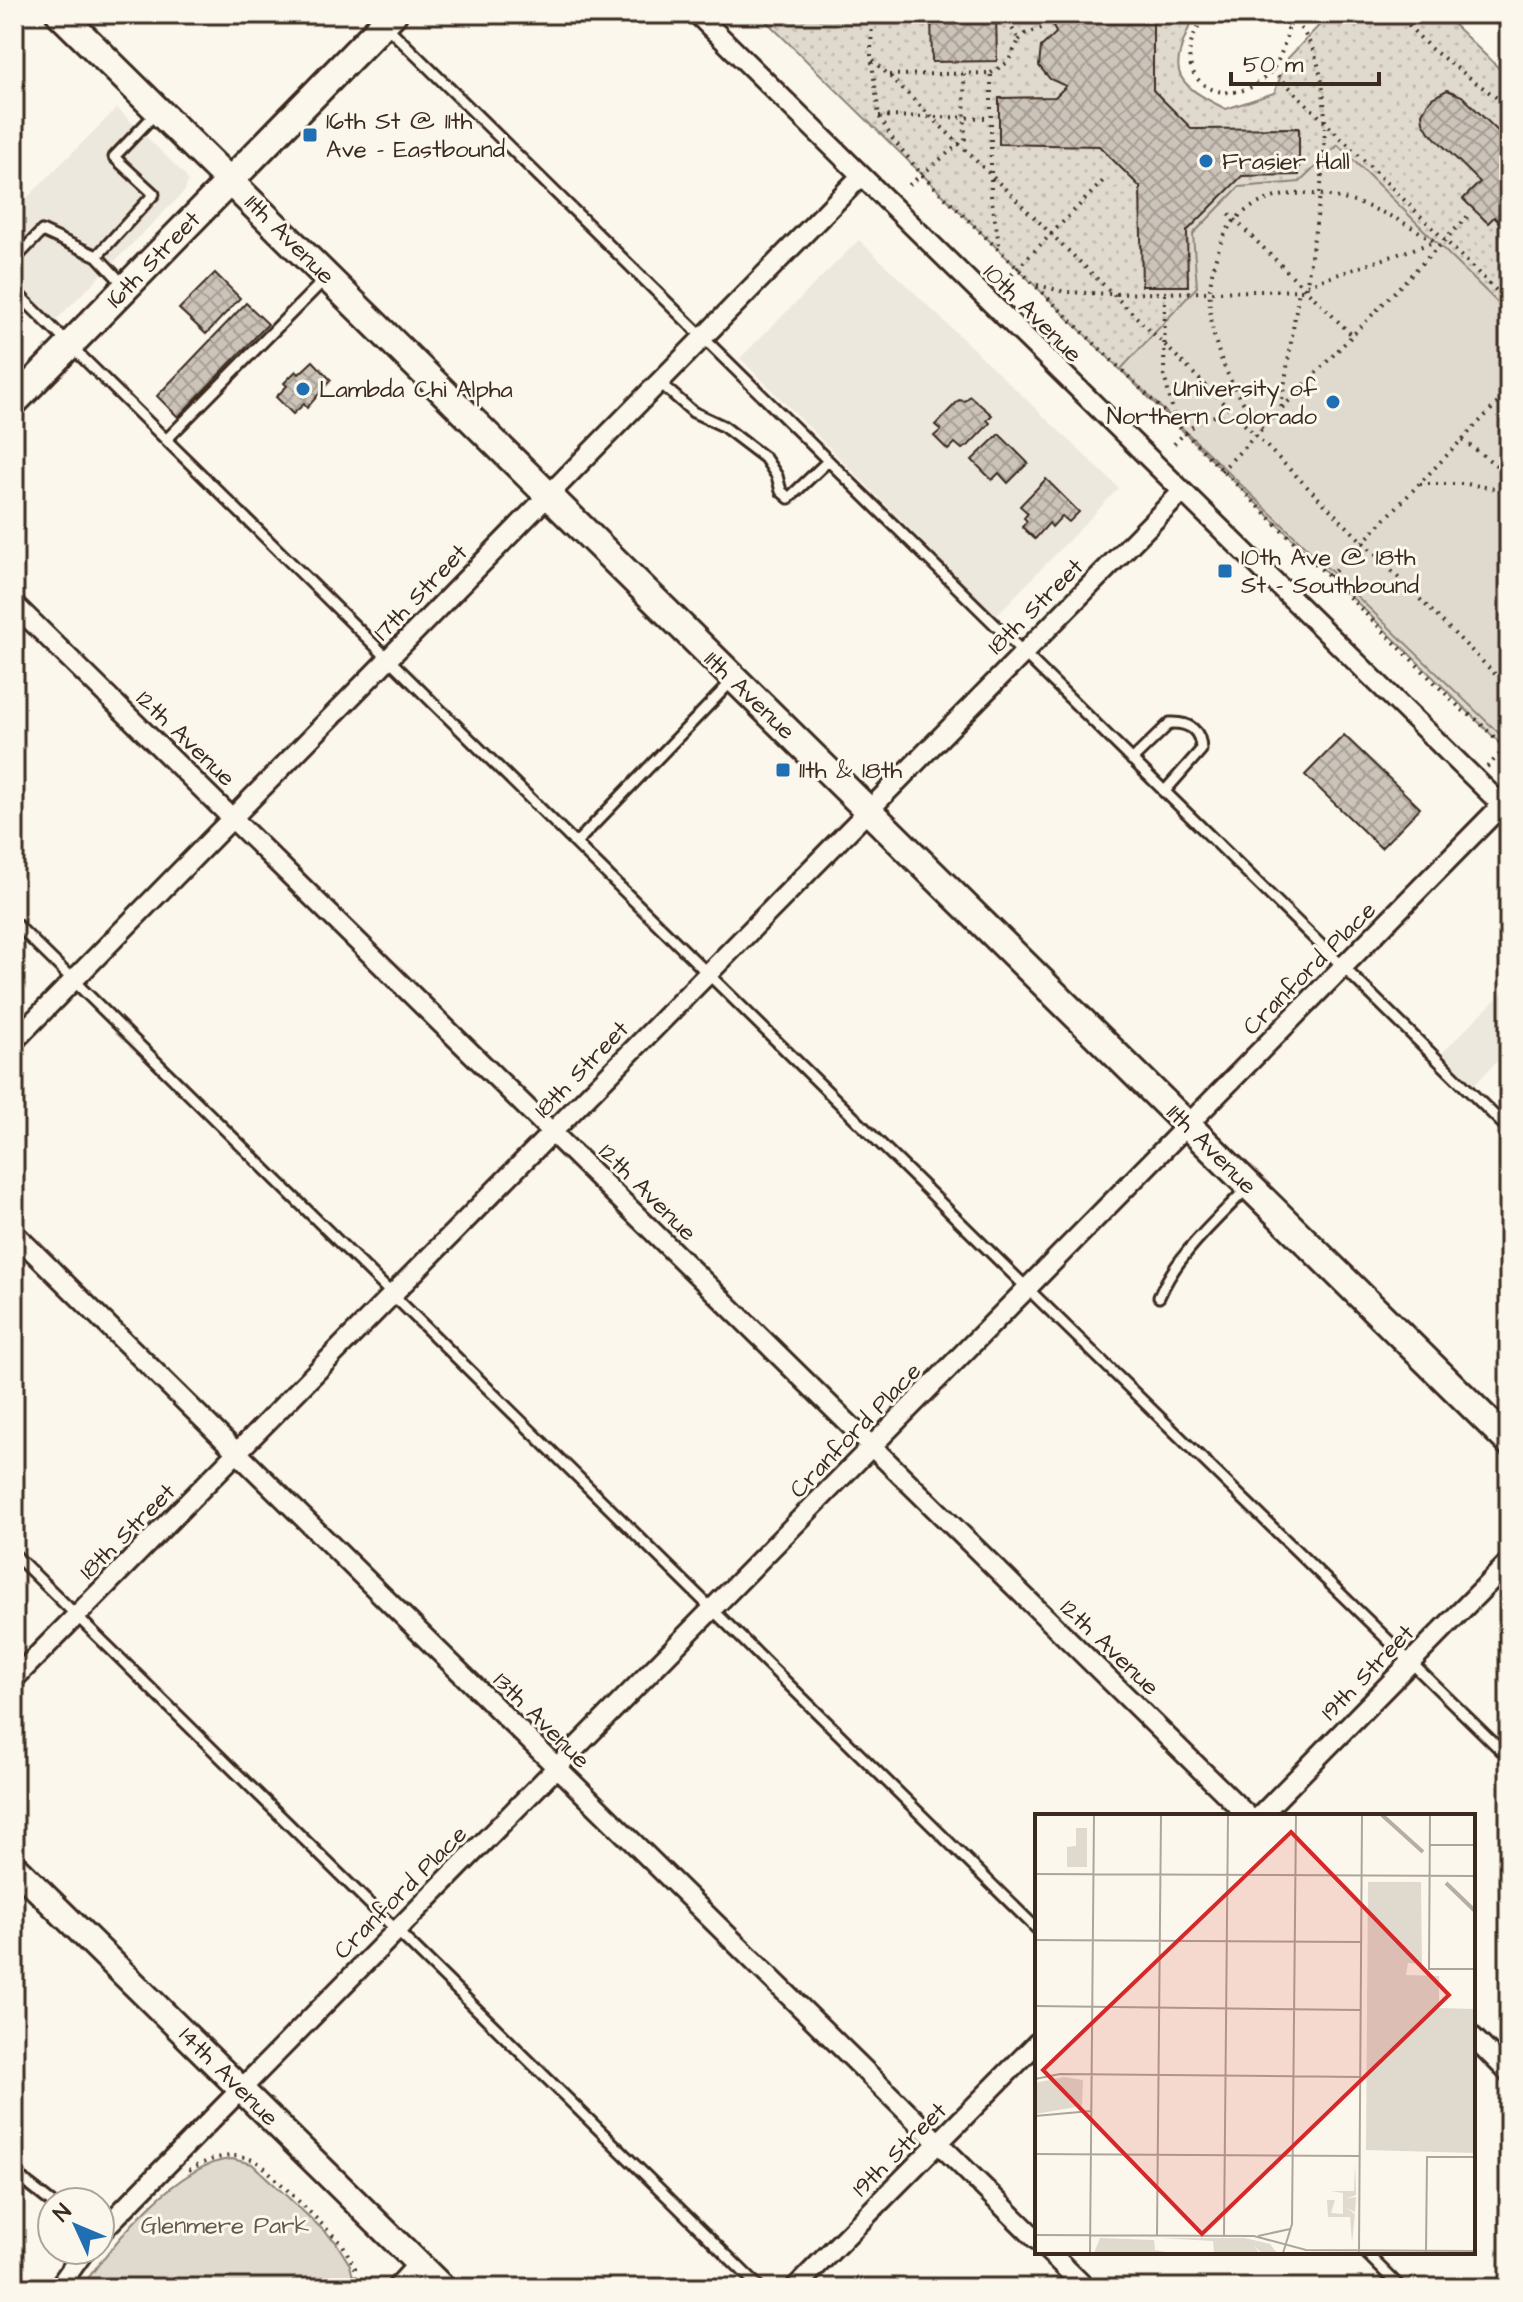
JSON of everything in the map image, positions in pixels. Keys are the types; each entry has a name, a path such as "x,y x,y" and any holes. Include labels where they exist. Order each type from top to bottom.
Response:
{"main road":[{"name":"11th Avenue","path":"60,14 1509,1442"},
{"name":"16th Street","path":"14,402 231,180 384,17"}],"street":[{"name":"10th Avenue","path":"697,14 1506,809"},
{"name":"17th Street","path":"14,1041 861,176"},
{"name":"18th Street","path":"14,1679 1182,492"},
{"name":"12th Avenue","path":"14,604 1246,1814"},
{"name":"Cranford Place","path":"116,2216 1342,968 1506,809"},
{"name":"13th Avenue","path":"14,1233 1035,2238"},
{"name":"19th Street","path":"1262,1814 1509,1562"},
{"name":"14th Avenue","path":"14,1866 443,2288"},
{"path":"1475,2039 1509,2073"},
{"name":"19th Street","path":"795,2288 1035,2045"},
{"path":"1051,2254 1086,2288"},
{"path":"396,2288 418,2264"},
{"path":"58,2288 74,2266"}],"lane":[{"path":"384,17 828,461 1509,1130"},
{"path":"97,256 154,194 114,157 160,110"},
{"path":"14,260 42,231 97,256 126,288"},
{"path":"166,440 328,277"},
{"path":"14,290 1509,1758"},
{"path":"659,382 693,412 723,426 765,458 777,476 781,491 789,498 828,461"},
{"path":"576,843 734,680"},
{"path":"1132,760 1170,723 1184,723 1195,730 1201,741 1201,750 1164,792"},
{"path":"14,922 1035,1927"},
{"path":"1159,1297 1180,1259 1249,1186"},
{"path":"14,1554 760,2288"},
{"path":"14,2173 36,2190"},
{"path":"1367,2254 1401,2288"}],"path":[{"path":"872,14 871,59 879,116 892,138 923,176 1000,253 1462,710 1508,749 1486,768"},
{"path":"1208,14 1194,32 1188,50 1192,70 1205,87 1226,94 1248,87 1272,70 1291,15"},
{"path":"1397,14 1430,48 1509,107"},
{"path":"1291,15 1312,46 1317,61 1324,122 1307,288"},
{"path":"1002,21 1009,23 1019,40"},
{"path":"888,75 991,73 1008,62 1025,34 1047,26"},
{"path":"871,59 1165,345 1509,688"},
{"path":"1272,70 1509,303"},
{"path":"991,73 990,174 1000,253"},
{"path":"909,185 965,139 964,74"},
{"path":"879,116 990,118"},
{"path":"1006,280 1106,178"},
{"path":"1262,429 1239,397 1213,335 1209,282 1219,246 1235,220 1265,202 1304,193 1319,194 1391,217 1414,227 1435,242"},
{"path":"1229,214 1352,335"},
{"path":"1221,471 1470,214"},
{"path":"1033,284 1066,292 1111,294 1299,290 1444,239"},
{"path":"1281,409 1299,290"},
{"path":"1165,294 1164,375 1177,425"},
{"path":"1329,577 1509,391"},
{"path":"1174,444 1205,418 1227,415 1238,419"},
{"path":"1462,440 1509,475"},
{"path":"1419,484 1467,484 1509,491"},
{"path":"181,2175 224,2155 250,2158 257,2162 343,2245 355,2268 354,2288"}],"shaded area":[{"path":"117,108 184,174 188,181 185,191 47,329 14,298 14,211"},
{"name":"University of Northern Colorado","path":"859,240 1119,488 996,616 740,358"},
{"path":"1509,986 1509,1049 1474,1085 1442,1053"}],"green space":[{"name":"University of Northern Colorado","path":"759,14 1195,14 1181,49 1179,72 1193,90 1226,109 1274,93 1288,58 1330,14 1443,14 1509,78 1509,752"},
{"path":"1338,145 1509,314 1509,743 1121,369 1197,287 1193,234 1239,187 1300,182"},
{"name":"Glenmere Park","path":"232,2159 252,2164 335,2241 350,2265 354,2281 352,2288 81,2288 98,2266 116,2266 116,2243 148,2208 190,2174"}],"building":[{"path":"931,14 996,14 997,61 932,62"},
{"name":"Frasier Hall","path":"1041,14 1153,14 1153,90 1192,129 1299,128 1299,175 1242,176 1187,231 1188,286 1142,286 1140,187 1099,146 999,144 999,98 1055,97 1066,86 1050,79 1039,66 1041,47 1056,33 1051,20"},
{"path":"1447,90 1462,96 1509,142 1509,232 1494,217 1488,223 1463,199 1480,182 1429,132 1423,122 1422,113 1432,98"},
{"path":"215,273 240,298 206,334 179,309"},
{"path":"246,303 268,324 178,417 157,396"},
{"name":"Lambda Chi Alpha","path":"313,361 331,380 307,408 304,404 293,414 276,397 296,371 299,374"},
{"path":"970,396 992,415 987,420 990,423 968,446 962,449 955,443 948,450 934,436 941,430 935,425 959,400 965,401"},
{"path":"999,434 1028,463 1008,483 999,473 992,480 972,460"},
{"path":"1046,479 1079,512 1069,522 1062,516 1052,527 1049,523 1035,539 1022,527 1028,513 1020,506"},
{"path":"1344,735 1420,808 1381,848 1305,775"}],"place":[{"name":"16th St @ 11th Ave - Eastbound","path":"310,135"},
{"name":"Frasier Hall","path":"1206,161"},
{"name":"Lambda Chi Alpha","path":"303,389"},
{"name":"University of Northern Colorado","path":"1333,402"},
{"name":"10th Ave @ 18th St - Southbound","path":"1225,571"},
{"name":"11th & 18th","path":"783,770"}]}
